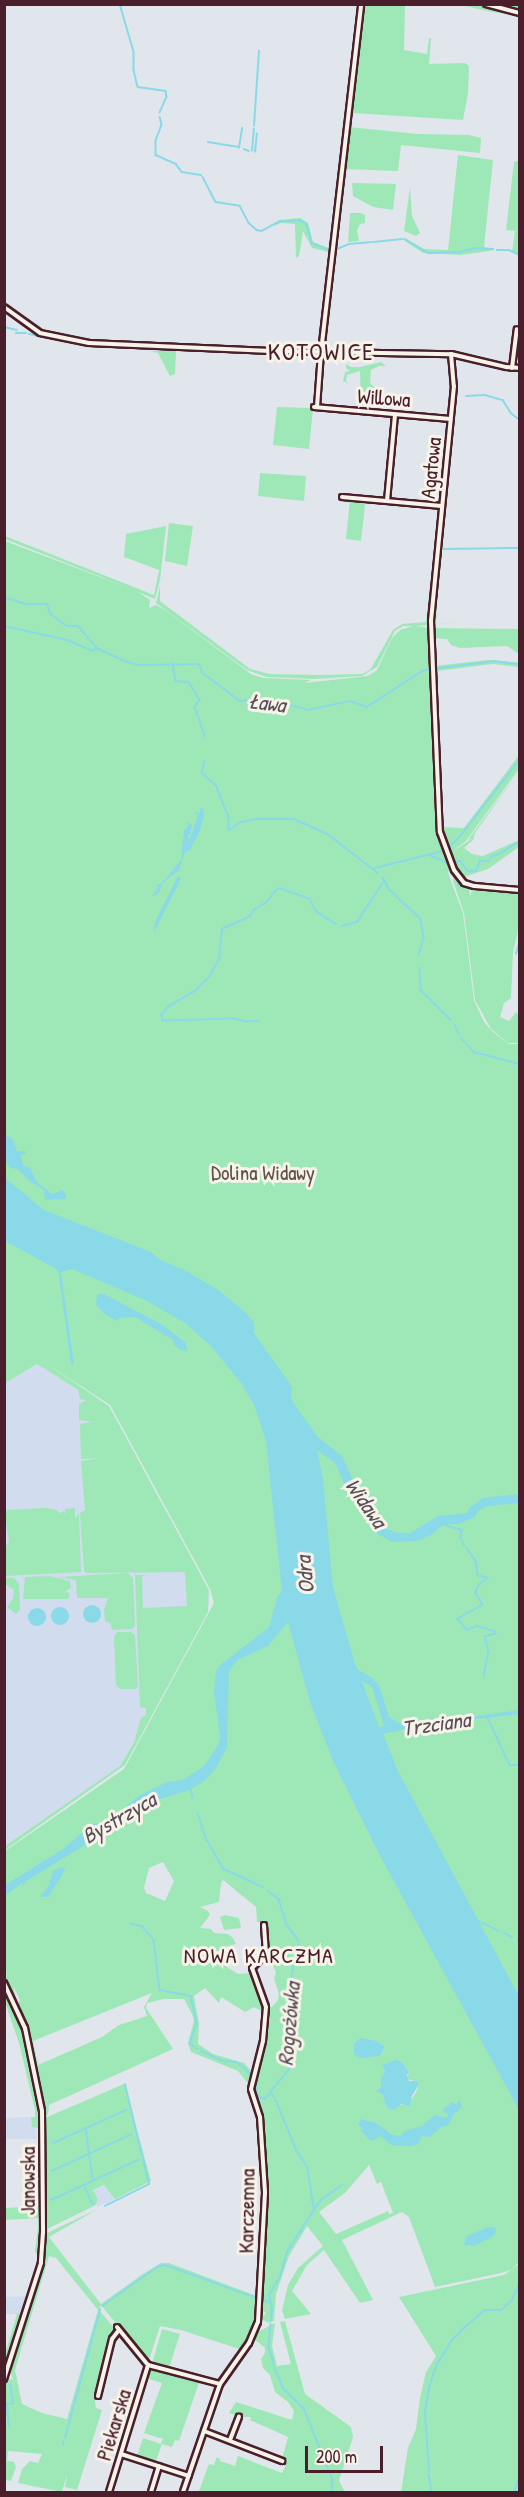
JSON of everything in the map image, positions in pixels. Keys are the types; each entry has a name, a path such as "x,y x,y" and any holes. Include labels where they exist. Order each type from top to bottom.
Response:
{"street":[{"path":"321,352 362,4"},
{"path":"486,4 519,13"},
{"path":"4,307 40,333 89,343 321,352 452,354 519,368"},
{"path":"512,368 517,329"},
{"name":"Willowa","path":"321,352 316,407 450,419"},
{"name":"Agatowa","path":"452,354 454,376 431,621 440,823 446,850 456,874 464,883 519,890"},
{"path":"387,501 395,415"},
{"path":"342,497 442,506"},
{"name":"Karczemna","path":"183,2493 220,2384 249,2343 258,2316 265,2192 260,2117 251,2089 262,2041 266,2007 252,1968 266,1954 264,1925"},
{"name":"Janowska","path":"4,1983 26,2028 42,2111 43,2232 41,2263 4,2379"},
{"path":"98,2396 112,2339 118,2328 148,2366 220,2384"},
{"name":"Piekarska","path":"109,2493 148,2366"},
{"path":"230,2440 239,2417"},
{"path":"204,2431 282,2461"},
{"path":"121,2454 189,2476"},
{"path":"151,2493 159,2466"}],"shaded area":[{"path":"37,1364 110,1410 207,1609 120,1766 5,1846 4,1383"},
{"path":"31,2117 32,2127 36,2128 37,2139 5,2139 4,2118"},
{"path":"105,2185 115,2199 97,2207 97,2199 93,2190"},
{"path":"27,2296 22,2313 5,2314 4,2297"}],"green space":[{"path":"364,5 405,5 404,50 427,54 429,38 431,38 429,64 465,63 469,66 468,93 463,120 352,113"},
{"path":"461,5 519,5 519,13 515,15 492,12"},
{"path":"349,127 418,134 469,135 481,138 480,153 401,145 398,171 344,169"},
{"path":"458,155 493,160 484,247 495,250 461,255 423,253 405,241 405,238 424,249 448,250"},
{"path":"520,160 519,256 512,252 515,231 506,230 514,162"},
{"path":"352,183 396,184 393,210 373,207 353,196"},
{"path":"410,187 412,216 420,233 416,236 404,231"},
{"path":"350,213 365,215 365,223 360,224 357,231 359,241 348,242"},
{"path":"300,218 308,223 313,242 328,248 328,252 312,248 303,231 299,256 296,258 295,224 281,223 274,226 273,223"},
{"path":"150,351 176,351 175,374 170,376 158,353"},
{"path":"381,362 386,366 379,366 371,370 370,383 375,388 370,392 369,406 361,403 360,371 347,375 346,381 349,384 343,381 345,372 350,371 346,368 346,364 351,367 360,367"},
{"path":"277,407 313,408 309,449 273,445"},
{"path":"260,473 306,476 304,501 258,496"},
{"path":"350,499 362,500 365,505 361,541 346,539"},
{"path":"169,523 193,526 187,566 165,561"},
{"name":"Dolina Widawy","path":"166,526 160,580 155,599 138,592 150,600 149,608 156,605 165,610 251,674 263,678 311,680 304,683 368,676 377,670 392,638 400,630 413,626 403,626 395,631 377,667 362,676 314,679 267,677 247,670 156,603 160,586 160,601 250,669 269,674 318,675 362,674 370,670 393,630 402,624 426,622 430,585 433,585 429,625 415,626 430,628 431,697 439,827 434,666 488,660 520,663 519,667 493,664 437,671 443,827 464,828 520,754 519,769 466,841 450,853 473,838 468,840 519,771 475,833 473,840 464,848 472,854 483,856 519,840 519,847 488,869 464,877 473,882 519,886 519,889 466,883 459,877 445,853 452,869 448,871 449,876 463,913 474,1000 484,1022 493,1032 509,1044 520,1044 520,2261 511,2270 435,2287 409,2217 402,2212 342,2240 373,2300 360,2303 324,2250 307,2265 292,2291 311,2314 285,2319 282,2311 288,2285 298,2268 323,2246 307,2226 289,2256 276,2294 274,2321 269,2323 261,2319 266,2313 260,2309 266,2192 262,2117 253,2083 258,2069 267,2007 272,2007 278,2000 279,1994 274,1978 276,1973 270,1957 266,1957 262,1922 257,1922 256,1907 223,1880 219,1902 200,1907 208,1911 210,1915 200,1928 211,1929 214,1933 228,1934 233,1938 236,1944 221,1948 216,1960 238,1974 252,1973 265,2007 265,2013 254,2007 245,2012 221,1997 219,2003 205,1988 194,1996 199,2024 198,2044 213,2054 244,2063 253,2073 250,2086 238,2071 191,2052 188,2043 194,2020 192,2014 184,1999 164,1999 147,2003 146,2008 173,2049 49,2105 48,2115 45,2116 27,2023 18,2004 20,2000 13,1985 17,2002 5,1982 7,1973 5,1977 5,1851 124,1769 214,1603 210,1589 110,1405 44,1362 109,1406 209,1590 208,1612 125,1765 5,1850 5,1846 120,1766 134,1742 141,1718 146,1715 146,1708 140,1707 135,1575 148,1575 142,1576 143,1608 187,1606 185,1572 87,1573 84,1571 80,1513 85,1510 81,1461 100,1458 81,1459 80,1424 92,1422 79,1420 79,1404 86,1400 80,1399 78,1390 37,1364 5,1383 5,541 134,590 5,539 5,536 154,595 159,570 124,557 126,534","holes":["163,1862 174,1881 165,1901 146,1893 144,1888 149,1868","152,1993 144,2007 147,2016 119,2025 102,2037 38,2065 33,2041","370,2039 385,2047 380,2056 365,2056","403,2063 409,2072 407,2079 419,2082 412,2099 404,2104 387,2108 382,2094 377,2090 381,2087 381,2078 385,2071","369,2165 377,2184 381,2182 393,2213 389,2214 388,2211 336,2234 319,2212 345,2193"]},
{"path":"440,535 436,623 520,626 432,623"},
{"path":"433,628 519,629 519,654 507,646 460,648 451,645 447,639 434,638 434,661"},
{"path":"454,875 469,886 470,896 472,890 519,893 519,926 513,952 511,998 504,1003 500,1017 509,1021 516,1012 519,1015 519,1043 508,1043 491,1029 475,1000 464,913 453,881"},
{"path":"46,1508 57,1510 59,1513 64,1511 65,1515 65,1509 75,1508 75,1518 79,1514 81,1572 5,1576 5,1547 9,1542 4,1510"},
{"path":"128,1573 133,1578 135,1626 132,1629 112,1630 110,1623 105,1621 104,1609 108,1598 77,1598 76,1580 59,1577"},
{"path":"49,1576 70,1581 71,1588 66,1591 70,1594 68,1599 23,1599 25,1577"},
{"path":"5,1578 14,1578 19,1584 20,1610 16,1614 7,1607 13,1599 14,1590 5,1584"},
{"path":"117,1632 131,1632 135,1635 138,1686 136,1689 120,1689 116,1685 114,1637"},
{"path":"225,1915 239,1918 241,1928 224,1930 220,1917"},
{"path":"5,1989 24,2028 42,2129 32,2127 31,2117 35,2117 35,2110 19,2043 5,2002"},
{"path":"124,2084 151,2181 115,2199 104,2185 93,2190 98,2199 96,2205 47,2229 45,2118"},
{"path":"37,2161 42,2161 40,2260 35,2251 39,2218 5,2220 5,2208 39,2206"},
{"path":"98,2209 49,2237 101,2304 161,2263 169,2263 259,2297 257,2321 247,2343 235,2359 239,2349 181,2330 160,2326 148,2363 101,2305 99,2310 115,2329 95,2401 96,2408 102,2410 77,2490 65,2487 67,2474 62,2492 18,2483 22,2469 30,2461 38,2463 42,2454 8,2451 7,2461 14,2462 16,2467 11,2481 5,2480 4,2383 8,2378 13,2380 10,2369 45,2257 47,2233","holes":["49,2256 56,2258 98,2310 67,2419 42,2413 22,2404 15,2370"]},
{"path":"519,2264 519,2492 401,2492 408,2448 416,2429 426,2372 436,2356 399,2297 504,2275"},
{"path":"24,2313 6,2370 5,2354 17,2314 4,2314"},
{"path":"285,2321 305,2394 351,2427 353,2437 339,2481 345,2492 199,2491 209,2464 214,2465 217,2457 220,2461 235,2466 238,2456 282,2473 286,2465 281,2463 288,2437 250,2420 251,2417 229,2413 236,2402 292,2420 294,2411 288,2402 275,2392 270,2375 263,2368 261,2359 265,2348 253,2338 256,2333 275,2323 272,2346 277,2366 291,2364 280,2322"},
{"path":"162,2329 180,2334 169,2368 152,2364"},
{"path":"149,2368 200,2380 179,2441 175,2440 172,2447 162,2444 156,2461 137,2456 143,2438 161,2444 163,2439 144,2433 162,2383 146,2378"}],"water":[{"path":"203,808 204,815 200,831 190,850 185,852 179,870 163,883 158,894 152,896 158,888 156,885 162,883 181,860 184,830 189,825 186,822 192,824 191,833 187,837 190,839 198,816 194,811 199,813"},
{"path":"178,876 181,878 154,932 155,922"},
{"path":"4,1133 13,1140 17,1151 25,1151 26,1154 22,1154 21,1158 24,1166 30,1167 36,1181 52,1194 62,1190 66,1194 66,1199 45,1200 44,1190 29,1181 18,1169 10,1168 5,1160"},
{"path":"5,1178 44,1210 151,1252 160,1260 186,1271 220,1291 254,1322 254,1333 292,1387 291,1398 298,1410 318,1437 342,1456 354,1482 383,1527 397,1533 410,1533 438,1516 467,1513 469,1508 483,1498 519,1494 519,1503 487,1506 478,1511 475,1517 458,1524 444,1524 431,1535 417,1541 392,1542 373,1531 349,1494 335,1463 317,1450 323,1479 333,1587 355,1664 358,1670 371,1677 379,1685 389,1717 402,1725 421,1723 432,1718 441,1721 519,1710 519,1714 437,1724 420,1729 410,1728 383,1734 398,1771 519,1996 519,2110 379,1854 333,1761 310,1702 288,1622 268,1646 238,1660 229,1671 227,1747 215,1770 203,1782 189,1790 148,1803 112,1829 95,1835 80,1848 25,1882 24,1887 22,1883 5,1896 5,1885 63,1849 91,1825 108,1820 140,1795 167,1782 183,1780 204,1766 218,1745 220,1737 214,1692 216,1671 219,1666 269,1627 278,1595 282,1592 266,1441 255,1407 242,1384 210,1345 185,1323 147,1301 72,1269 61,1272 74,1364 71,1364 58,1270 5,1241","holes":["362,1681 372,1687 384,1726 379,1727"]},
{"path":"102,1293 161,1324 185,1342 188,1351 181,1350 174,1345 173,1340 135,1317 119,1318 117,1321 105,1314 96,1305 97,1295"},
{"path":"88,1605 96,1605 101,1610 99,1621 88,1623 83,1618 83,1610"},
{"path":"56,1607 64,1607 69,1612 67,1623 56,1625 51,1620 51,1612"},
{"path":"33,1608 41,1608 46,1613 44,1624 33,1626 28,1621 28,1613"},
{"path":"62,1867 65,1869 63,1874 48,1897 40,1896 48,1887 53,1871"},
{"path":"360,2038 377,2041 385,2047 380,2056 360,2058 354,2054 354,2044"},
{"path":"396,2060 403,2063 409,2072 407,2075 409,2081 418,2081 419,2084 412,2096 410,2106 401,2104 394,2110 387,2108 382,2094 376,2091 381,2087 381,2078 385,2071 382,2065"},
{"path":"460,2100 462,2107 453,2115 449,2125 441,2127 430,2137 422,2136 418,2144 412,2146 391,2145 381,2136 371,2141 360,2130 363,2129 358,2124 361,2119 376,2123 393,2135 401,2136 405,2131 422,2126 435,2115 447,2118 448,2114 443,2111 444,2108 450,2105 450,2102 456,2104"},
{"path":"488,2227 495,2227 496,2232 491,2238 473,2246 464,2245 467,2236"}],"waterway":[{"path":"120,4 134,52 134,70 138,87 166,91 167,97 160,113"},
{"path":"254,126 259,51"},
{"path":"160,117 162,125 156,141 156,155 176,164 182,172 201,175"},
{"path":"239,148 242,128"},
{"path":"252,151 254,129"},
{"path":"255,152 257,134"},
{"path":"208,142 239,147"},
{"path":"244,149 249,151"},
{"path":"203,177 216,202 240,206 249,223 257,230 262,231 280,221 300,220 307,224 312,243 330,250"},
{"path":"374,242 402,239"},
{"path":"404,239 428,253 459,252 475,248 493,249"},
{"path":"335,250 349,244 372,242"},
{"path":"497,250 509,250 520,255"},
{"path":"4,327 17,330"},
{"path":"16,333 26,333"},
{"path":"29,334 89,346 174,350"},
{"path":"466,396 485,395 503,400 511,413 520,420"},
{"path":"444,549 520,548"},
{"name":"Ława","path":"4,597 26,604 47,604 51,614 67,626 78,626 97,648 125,661 137,665 199,664 203,673 240,701 270,699 308,710 350,701 367,707 424,670 494,661 520,664"},
{"path":"4,626 68,640 93,651 96,648"},
{"path":"173,663 176,681 189,682 200,700 195,707 205,736"},
{"path":"447,848 458,839 520,759"},
{"path":"205,761 202,773 216,785 229,817 229,830 241,822 256,819 294,819 328,834 378,873"},
{"path":"455,862 460,861 468,871 476,871 480,861 489,861 492,856 520,841"},
{"path":"375,868 443,851"},
{"path":"428,854 449,864"},
{"path":"383,878 390,890 421,919 424,939 419,954"},
{"path":"342,926 357,922 384,881"},
{"path":"458,884 473,889 520,892"},
{"path":"259,1021 248,1022 234,1019 163,1021 161,1015 168,1007 196,990 209,977 219,959 222,929 249,917 254,910 267,902 276,890 280,888 310,899 316,911 336,924"},
{"path":"516,954 520,939"},
{"path":"420,968 421,990 451,1020"},
{"path":"455,1025 459,1034"},
{"path":"461,1038 474,1052 520,1064"},
{"path":"442,1524 462,1530 461,1538 464,1545"},
{"path":"466,1547 476,1561 478,1575 488,1578 479,1585 476,1593 483,1605 458,1619 467,1630 477,1626 495,1631 496,1634 485,1637 489,1651 484,1676"},
{"path":"488,1718 510,1765 520,1765"},
{"name":"Rogożówka","path":"191,1787 193,1798"},
{"name":"Rogożówka","path":"198,1813 207,1840 224,1869 263,1887"},
{"name":"Rogożówka","path":"268,1891 279,1899 287,1925 299,1941"},
{"path":"479,1921 499,1931"},
{"path":"132,1924 142,1926 154,1940 160,1990 191,1996 197,2024 190,2044 198,2049"},
{"path":"504,1933 512,1937"},
{"name":"Rogożówka","path":"255,2081 258,2096 265,2099 290,2068 284,2033 289,1988 298,1945"},
{"path":"201,2051 223,2061 236,2062 246,2069 251,2077"},
{"path":"105,2206 149,2184 125,2085"},
{"name":"Rogożówka","path":"271,2092 274,2097"},
{"name":"Rogożówka","path":"276,2100 297,2151 308,2168 314,2208"},
{"path":"53,2143 126,2110"},
{"path":"86,2128 93,2179"},
{"path":"52,2171 132,2134"},
{"path":"51,2200 138,2160"},
{"name":"Rogożówka","path":"271,2321 272,2308 269,2295 280,2277 287,2252 322,2199 342,2185"},
{"path":"85,2187 93,2204"},
{"path":"102,2306 157,2267 165,2265 257,2298"},
{"path":"429,2471 425,2412 436,2366 452,2340 463,2329 485,2310 501,2310 512,2300 520,2283"},
{"path":"262,2300 269,2302"},
{"path":"65,2438 100,2310"},
{"name":"Rogożówka","path":"271,2324 269,2347 274,2365"},
{"name":"Rogożówka","path":"275,2368 284,2389 304,2408 333,2480 332,2492"},
{"path":"9,2427 7,2404 13,2403 10,2385"},
{"path":"429,2474 432,2492"},
{"path":"514,2492 520,2475"}],"district":[{"name":"KOTOWICE","path":"321,352"},
{"name":"NOWA KARCZMA","path":"259,1956"}],"water label":[{"name":"Widawa","path":"366,1503"},
{"name":"Odra","path":"305,1575"},
{"name":"Trzciana","path":"436,1724"},
{"name":"Bystrzyca","path":"119,1818"}]}
